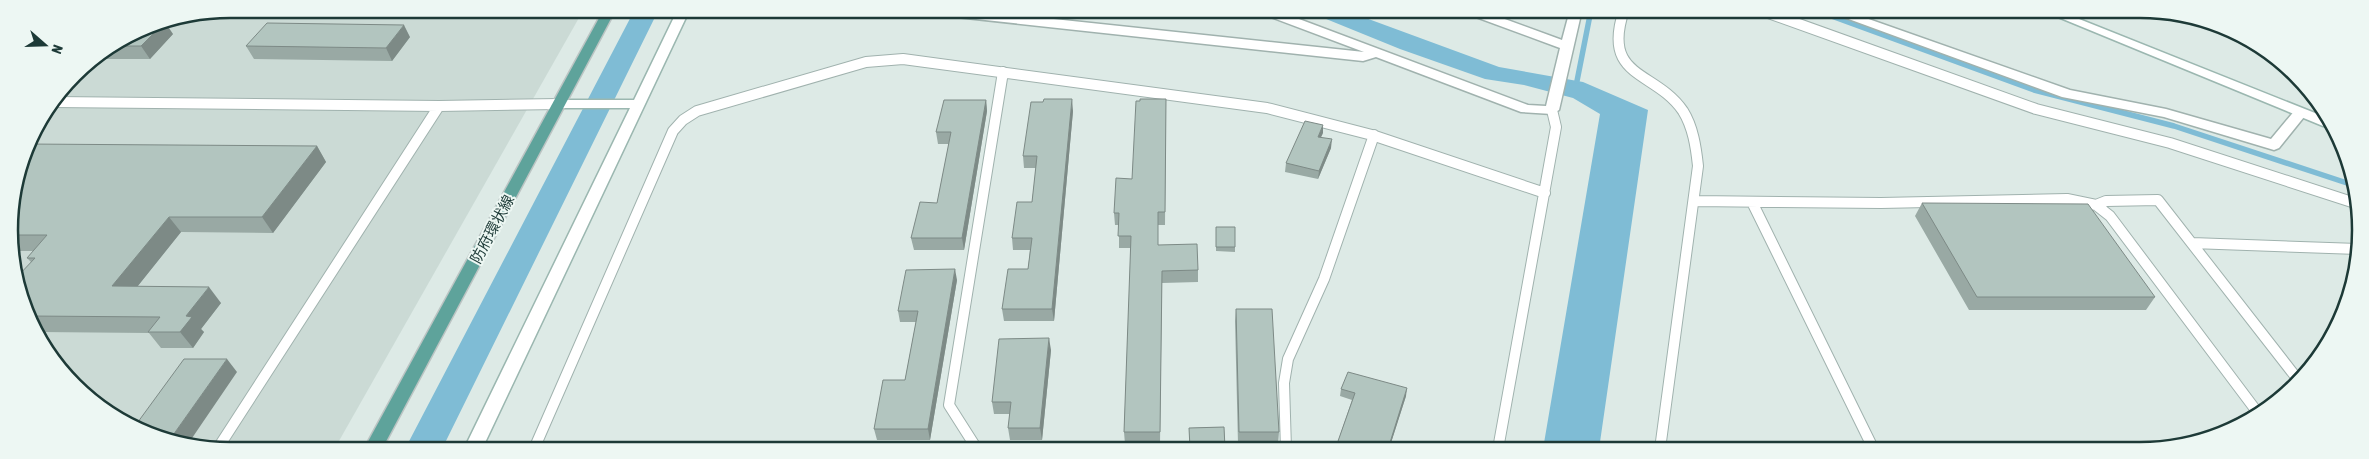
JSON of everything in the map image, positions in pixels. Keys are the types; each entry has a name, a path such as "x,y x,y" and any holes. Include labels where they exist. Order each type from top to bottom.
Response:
{"main road":[{"name":"防府環状線","path":"377,442 605,18"}],"street":[{"path":"476,442 633,104 679,18"},
{"path":"1003,18 1363,57 1376,52"},
{"path":"1285,18 1526,109 1552,110 1574,18"},
{"path":"1491,18 1566,46"},
{"path":"1853,18 2067,94 2166,113 2274,145 2301,112"},
{"path":"2068,18 2321,120"},
{"path":"559,104 633,104"}],"lane":[{"path":"1622,18 1617,38 1624,62 1633,72 1679,105 1687,120 1696,146 1698,166 1695,201 1661,442"},
{"path":"1782,18 2036,109 2170,143 2350,201"},
{"path":"537,442 673,131 683,120 697,111 866,62 904,59 1267,108 1314,117 1374,135 1545,193"},
{"path":"973,442 949,405 1003,72"},
{"path":"60,102 439,106 559,104"},
{"path":"222,441 439,106"},
{"path":"1499,442 1556,127 1552,110"},
{"path":"1286,442 1284,383 1288,359 1324,279 1374,135"},
{"path":"1695,201 1881,203 2067,199 2096,205 2110,216 2254,408"},
{"path":"2096,205 2106,201 2158,200 2294,374"},
{"path":"1752,202 1870,442"},
{"path":"2192,243 2351,249"}],"shaded area":[{"path":"216,18 579,18 338,442 230,442 202,440 161,430 136,420 100,398 61,359 46,336 29,298 19,257 19,202 25,175 39,136 61,100 100,61 123,46 161,29 202,19"}],"water":[{"path":"630,18 655,18 445,442 409,442"},
{"path":"1324,18 1366,18 1499,67 1583,82 1648,110 1600,442 1544,442 1600,114 1573,98 1524,85 1485,79 1400,49"}],"building":[{"path":"267,23 404,25 386,48 246,46"},
{"path":"156,31 141,46 123,46"},
{"path":"1044,99 1072,99 1052,309 1002,309 1008,269 1028,269 1032,238 1012,238 1017,202 1032,202 1037,156 1023,156 1031,102 1043,102"},
{"path":"1140,99 1166,99 1165,212 1158,212 1158,245 1197,244 1198,270 1162,271 1160,432 1124,432 1131,236 1118,236 1119,213 1114,213 1116,178 1132,179 1136,101 1140,101"},
{"path":"944,100 986,100 962,238 911,238 920,202 937,203 951,132 936,132"},
{"path":"1305,121 1323,125 1318,137 1332,139 1319,171 1286,163"},
{"path":"36,144 317,146 262,217 169,217 112,286 209,287 186,316 192,317 180,332 148,332 160,317 36,316 22,272 35,258 27,258 47,235 18,235 19,202 29,161"},
{"path":"1922,203 2088,204 2155,297 1977,297"},
{"path":"1216,227 1235,227 1235,247 1216,247"},
{"path":"955,269 928,429 874,429 883,380 905,380 918,311 898,311 906,270"},
{"path":"1236,309 1272,309 1279,432 1239,432"},
{"path":"1049,338 1040,428 1008,428 1011,402 992,402 999,339"},
{"path":"184,359 227,359 174,434 139,421"},
{"path":"1348,372 1407,388 1390,442 1338,442 1355,393 1341,389"},
{"path":"1224,427 1225,442 1190,442 1189,428"}],"waterway":[{"path":"1577,81 1589,18"},
{"path":"1837,18 2034,90 2174,126 2346,183"}]}
